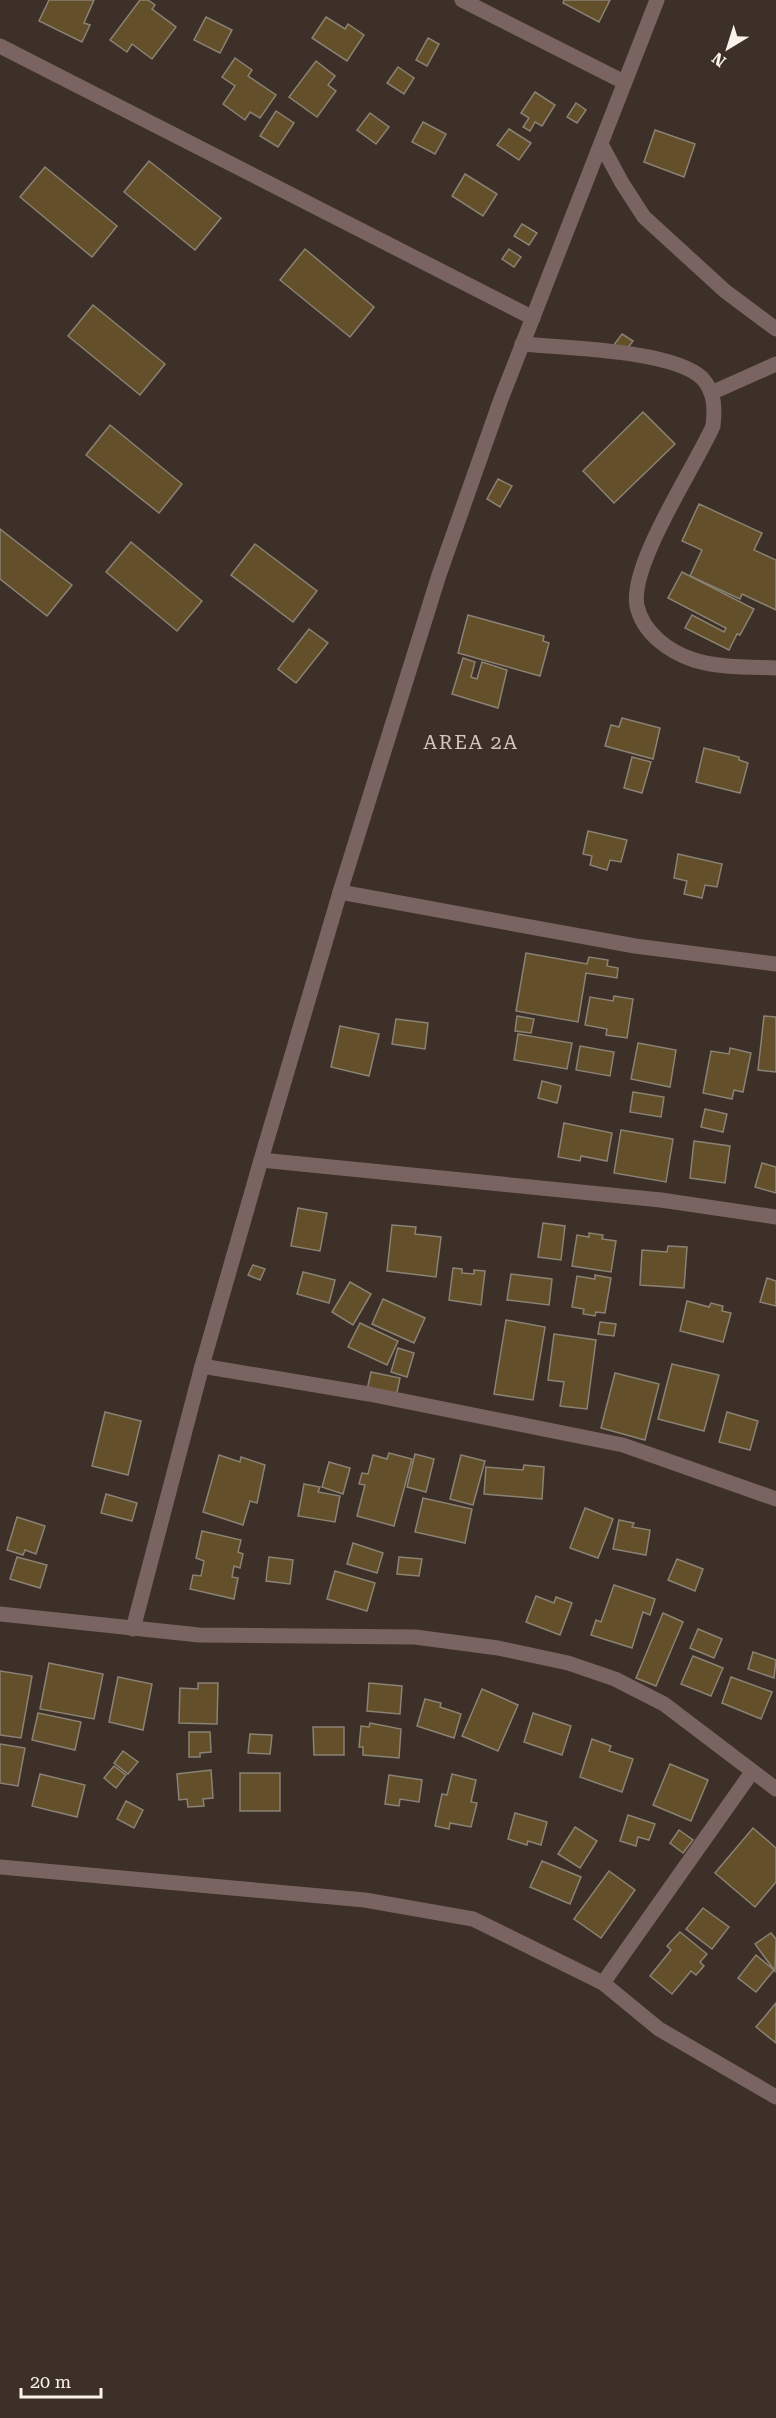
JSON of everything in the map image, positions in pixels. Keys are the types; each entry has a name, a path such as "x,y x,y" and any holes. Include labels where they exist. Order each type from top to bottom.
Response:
{"street":[{"path":"462,0 624,82"},
{"path":"133,1629 202,1366 261,1160 340,892 439,575 522,344 657,0"},
{"path":"0,46 533,318"},
{"path":"602,144 621,183 644,217 725,291 776,329"},
{"path":"522,344 661,358 686,366 703,379 711,393 715,408 713,426 653,542 639,580 637,605 646,625 660,643 679,654 719,665 776,668"},
{"path":"711,393 776,364"},
{"path":"340,892 635,946 776,964"},
{"path":"261,1160 661,1200 776,1217"},
{"path":"202,1366 369,1394 623,1445 776,1499"},
{"path":"0,1614 199,1635 415,1637 498,1648 568,1663 615,1679 664,1704 776,1789"},
{"path":"603,1983 752,1772"},
{"path":"0,1867 355,1899 445,1912 472,1919 603,1983 658,2029 776,2097"}],"building":[{"path":"49,0 94,0 84,23 90,25 82,42 39,21"},
{"path":"140,0 148,0 155,5 152,9 176,27 152,59 132,44 127,52 110,40"},
{"path":"564,0 610,0 599,22 563,3"},
{"path":"206,17 232,30 220,53 194,40"},
{"path":"326,17 345,29 348,24 364,35 347,61 312,38"},
{"path":"428,38 439,44 427,66 416,60"},
{"path":"235,58 252,70 248,76 276,95 260,118 250,112 245,120 223,104 235,86 222,77"},
{"path":"316,61 335,76 328,85 336,91 317,117 289,97"},
{"path":"398,67 414,78 404,94 387,83"},
{"path":"535,92 555,105 542,126 535,122 530,131 523,127 529,118 521,113"},
{"path":"576,103 586,110 577,123 567,117"},
{"path":"276,111 294,123 278,147 260,136"},
{"path":"370,113 389,127 376,144 357,130"},
{"path":"423,122 446,134 435,154 412,142"},
{"path":"509,129 531,143 519,160 497,145"},
{"path":"655,130 695,144 684,177 644,162"},
{"path":"149,161 221,218 195,250 124,192"},
{"path":"45,167 117,226 92,257 20,197"},
{"path":"465,174 497,194 483,216 452,196"},
{"path":"522,224 537,233 529,245 514,236"},
{"path":"305,249 374,307 350,337 280,280"},
{"path":"509,249 521,257 514,267 502,259"},
{"path":"93,305 165,364 140,395 68,336"},
{"path":"622,334 633,341 623,354 613,346"},
{"path":"643,412 675,444 614,503 583,471"},
{"path":"110,425 182,484 159,513 86,455"},
{"path":"498,479 512,486 500,507 487,499"},
{"path":"699,504 762,533 754,550 776,560 776,610 742,594 740,599 690,576 702,550 682,541"},
{"path":"0,529 72,585 47,616 0,579"},
{"path":"131,542 202,601 177,631 106,572"},
{"path":"255,544 317,591 293,622 231,575"},
{"path":"682,572 754,609 729,650 685,628 692,615 724,632 726,628 668,598"},
{"path":"468,615 544,636 543,641 549,643 540,676 458,653"},
{"path":"309,629 328,643 296,683 278,669"},
{"path":"463,658 475,662 471,677 477,679 482,662 507,670 498,708 452,694"},
{"path":"622,718 660,728 653,759 605,746 611,725 619,727"},
{"path":"704,748 739,757 739,760 748,763 740,793 696,782"},
{"path":"632,757 651,762 642,793 624,788"},
{"path":"588,831 627,840 621,862 610,860 607,870 590,865 592,856 583,854"},
{"path":"678,854 722,864 717,887 705,885 702,898 684,894 687,881 674,878"},
{"path":"526,953 587,964 589,957 608,960 607,966 618,968 617,978 586,973 578,1022 516,1011"},
{"path":"614,996 633,999 627,1038 606,1035 607,1029 585,1025 590,997 613,1001"},
{"path":"517,1016 534,1019 531,1033 515,1031"},
{"path":"764,1016 776,1017 776,1072 758,1070"},
{"path":"396,1019 428,1023 425,1049 392,1044"},
{"path":"340,1026 379,1034 369,1076 331,1067"},
{"path":"518,1034 572,1043 567,1069 514,1060"},
{"path":"638,1043 676,1050 670,1087 631,1079"},
{"path":"580,1046 614,1052 610,1076 576,1070"},
{"path":"730,1048 751,1053 743,1092 734,1090 732,1099 703,1093 711,1051 729,1054"},
{"path":"542,1081 561,1086 557,1103 538,1098"},
{"path":"633,1092 664,1097 661,1117 630,1112"},
{"path":"705,1109 727,1114 723,1132 701,1127"},
{"path":"564,1123 612,1133 607,1161 581,1156 580,1161 558,1157"},
{"path":"621,1130 673,1139 666,1182 614,1173"},
{"path":"694,1141 730,1146 725,1183 690,1178"},
{"path":"762,1163 776,1167 776,1193 755,1187"},
{"path":"298,1208 327,1213 320,1251 291,1246"},
{"path":"543,1223 565,1226 561,1260 538,1257"},
{"path":"392,1225 416,1227 415,1234 441,1237 436,1277 387,1271"},
{"path":"589,1233 603,1235 602,1239 616,1241 611,1272 572,1266 577,1235 589,1237"},
{"path":"668,1246 687,1247 684,1288 640,1285 642,1250 667,1252"},
{"path":"253,1265 265,1269 260,1280 248,1275"},
{"path":"453,1268 462,1269 462,1273 474,1274 474,1270 485,1271 481,1305 449,1300"},
{"path":"303,1272 335,1280 329,1303 297,1294"},
{"path":"511,1274 552,1279 549,1305 507,1300"},
{"path":"595,1275 611,1278 605,1313 596,1312 595,1316 583,1314 584,1309 572,1307 577,1276 595,1279"},
{"path":"767,1278 776,1281 776,1306 760,1302"},
{"path":"350,1282 371,1294 353,1325 332,1312"},
{"path":"383,1299 425,1318 414,1343 372,1324"},
{"path":"687,1301 709,1307 711,1303 723,1306 722,1311 731,1313 723,1342 680,1331"},
{"path":"506,1320 545,1327 533,1400 494,1394"},
{"path":"600,1322 616,1324 614,1336 598,1334"},
{"path":"360,1323 398,1341 387,1365 348,1347"},
{"path":"554,1334 596,1340 587,1409 560,1406 564,1382 548,1380"},
{"path":"398,1348 414,1353 407,1377 391,1372"},
{"path":"672,1364 719,1375 704,1431 658,1419"},
{"path":"371,1372 400,1378 396,1397 367,1390"},
{"path":"615,1373 659,1384 645,1440 601,1428"},
{"path":"105,1412 141,1421 128,1475 92,1466"},
{"path":"727,1412 758,1421 750,1450 719,1442"},
{"path":"389,1453 412,1459 394,1526 357,1516 365,1485 359,1484 362,1473 368,1474 373,1455 387,1459"},
{"path":"415,1454 434,1459 426,1492 407,1487"},
{"path":"219,1455 240,1462 241,1457 265,1465 257,1503 250,1501 243,1525 203,1512"},
{"path":"461,1455 485,1461 473,1505 450,1499"},
{"path":"329,1462 350,1468 343,1494 322,1487"},
{"path":"524,1465 544,1467 542,1499 484,1494 486,1467 523,1470"},
{"path":"304,1484 320,1487 318,1492 340,1496 335,1522 298,1516"},
{"path":"106,1494 137,1503 132,1521 101,1513"},
{"path":"423,1498 472,1509 465,1543 415,1532"},
{"path":"585,1508 613,1519 598,1558 570,1548"},
{"path":"17,1517 45,1526 36,1554 25,1550 23,1555 7,1550"},
{"path":"619,1520 634,1523 632,1527 650,1530 646,1555 613,1549"},
{"path":"202,1531 241,1540 238,1552 243,1554 240,1568 234,1566 232,1577 238,1578 234,1599 190,1589 193,1575 201,1576 204,1561 196,1558"},
{"path":"353,1543 383,1553 377,1573 347,1564"},
{"path":"17,1557 47,1565 40,1588 10,1579"},
{"path":"269,1557 293,1560 290,1584 266,1581"},
{"path":"399,1557 422,1559 419,1576 397,1574"},
{"path":"677,1559 703,1569 695,1591 668,1580"},
{"path":"335,1571 375,1583 367,1611 327,1599"},
{"path":"614,1585 655,1599 650,1615 643,1612 632,1648 591,1635 596,1620 601,1622"},
{"path":"536,1596 554,1603 556,1597 572,1603 560,1635 526,1622"},
{"path":"663,1613 683,1622 656,1686 636,1678"},
{"path":"698,1629 722,1639 714,1658 690,1648"},
{"path":"753,1652 776,1660 774,1678 748,1669"},
{"path":"693,1656 723,1668 711,1696 681,1684"},
{"path":"49,1663 103,1674 94,1719 40,1709"},
{"path":"0,1671 32,1676 21,1738 0,1735"},
{"path":"118,1677 152,1684 143,1730 109,1722"},
{"path":"731,1677 772,1692 761,1719 722,1703"},
{"path":"198,1683 218,1683 217,1724 179,1723 180,1688 198,1689"},
{"path":"369,1683 402,1686 400,1714 367,1711"},
{"path":"482,1689 518,1705 498,1751 462,1736"},
{"path":"425,1699 441,1703 440,1707 461,1714 454,1738 417,1726"},
{"path":"38,1713 81,1722 75,1750 32,1740"},
{"path":"533,1713 571,1726 562,1755 524,1742"},
{"path":"370,1723 401,1729 399,1758 363,1755 363,1747 359,1747 361,1726 369,1727"},
{"path":"313,1727 344,1727 344,1755 314,1755"},
{"path":"189,1732 210,1732 211,1752 200,1753 200,1757 189,1757"},
{"path":"250,1734 272,1735 270,1754 248,1753"},
{"path":"592,1739 611,1746 609,1751 633,1759 622,1792 580,1777"},
{"path":"0,1744 25,1748 18,1786 0,1783"},
{"path":"123,1751 138,1762 128,1774 114,1763"},
{"path":"670,1764 708,1780 691,1821 653,1805"},
{"path":"114,1766 126,1775 116,1788 104,1778"},
{"path":"211,1770 213,1798 203,1799 204,1806 188,1807 187,1799 179,1800 177,1774"},
{"path":"240,1773 280,1773 280,1811 240,1811"},
{"path":"40,1774 85,1785 77,1817 32,1806"},
{"path":"452,1774 476,1780 471,1802 477,1803 471,1827 450,1823 449,1829 435,1826 442,1794 447,1795"},
{"path":"389,1775 422,1780 419,1802 400,1799 399,1806 385,1804"},
{"path":"126,1801 143,1810 134,1828 117,1819"},
{"path":"515,1813 547,1822 541,1845 528,1841 527,1845 508,1839"},
{"path":"628,1815 655,1824 649,1840 638,1837 636,1846 620,1841"},
{"path":"575,1827 597,1841 580,1868 558,1854"},
{"path":"753,1828 776,1848 776,1882 755,1907 715,1873"},
{"path":"679,1830 693,1840 683,1853 670,1843"},
{"path":"542,1861 581,1877 570,1904 530,1887"},
{"path":"609,1871 635,1890 601,1938 574,1919"},
{"path":"703,1908 729,1927 712,1949 686,1929"},
{"path":"680,1932 707,1954 700,1962 704,1966 696,1975 691,1971 672,1994 650,1976 671,1950 667,1946"},
{"path":"771,1933 776,1939 775,1971 755,1944"},
{"path":"756,1955 774,1970 756,1992 738,1978"},
{"path":"776,2003 776,2043 756,2027"}],"district":[{"name":"AREA 2A","path":"471,742"}]}
